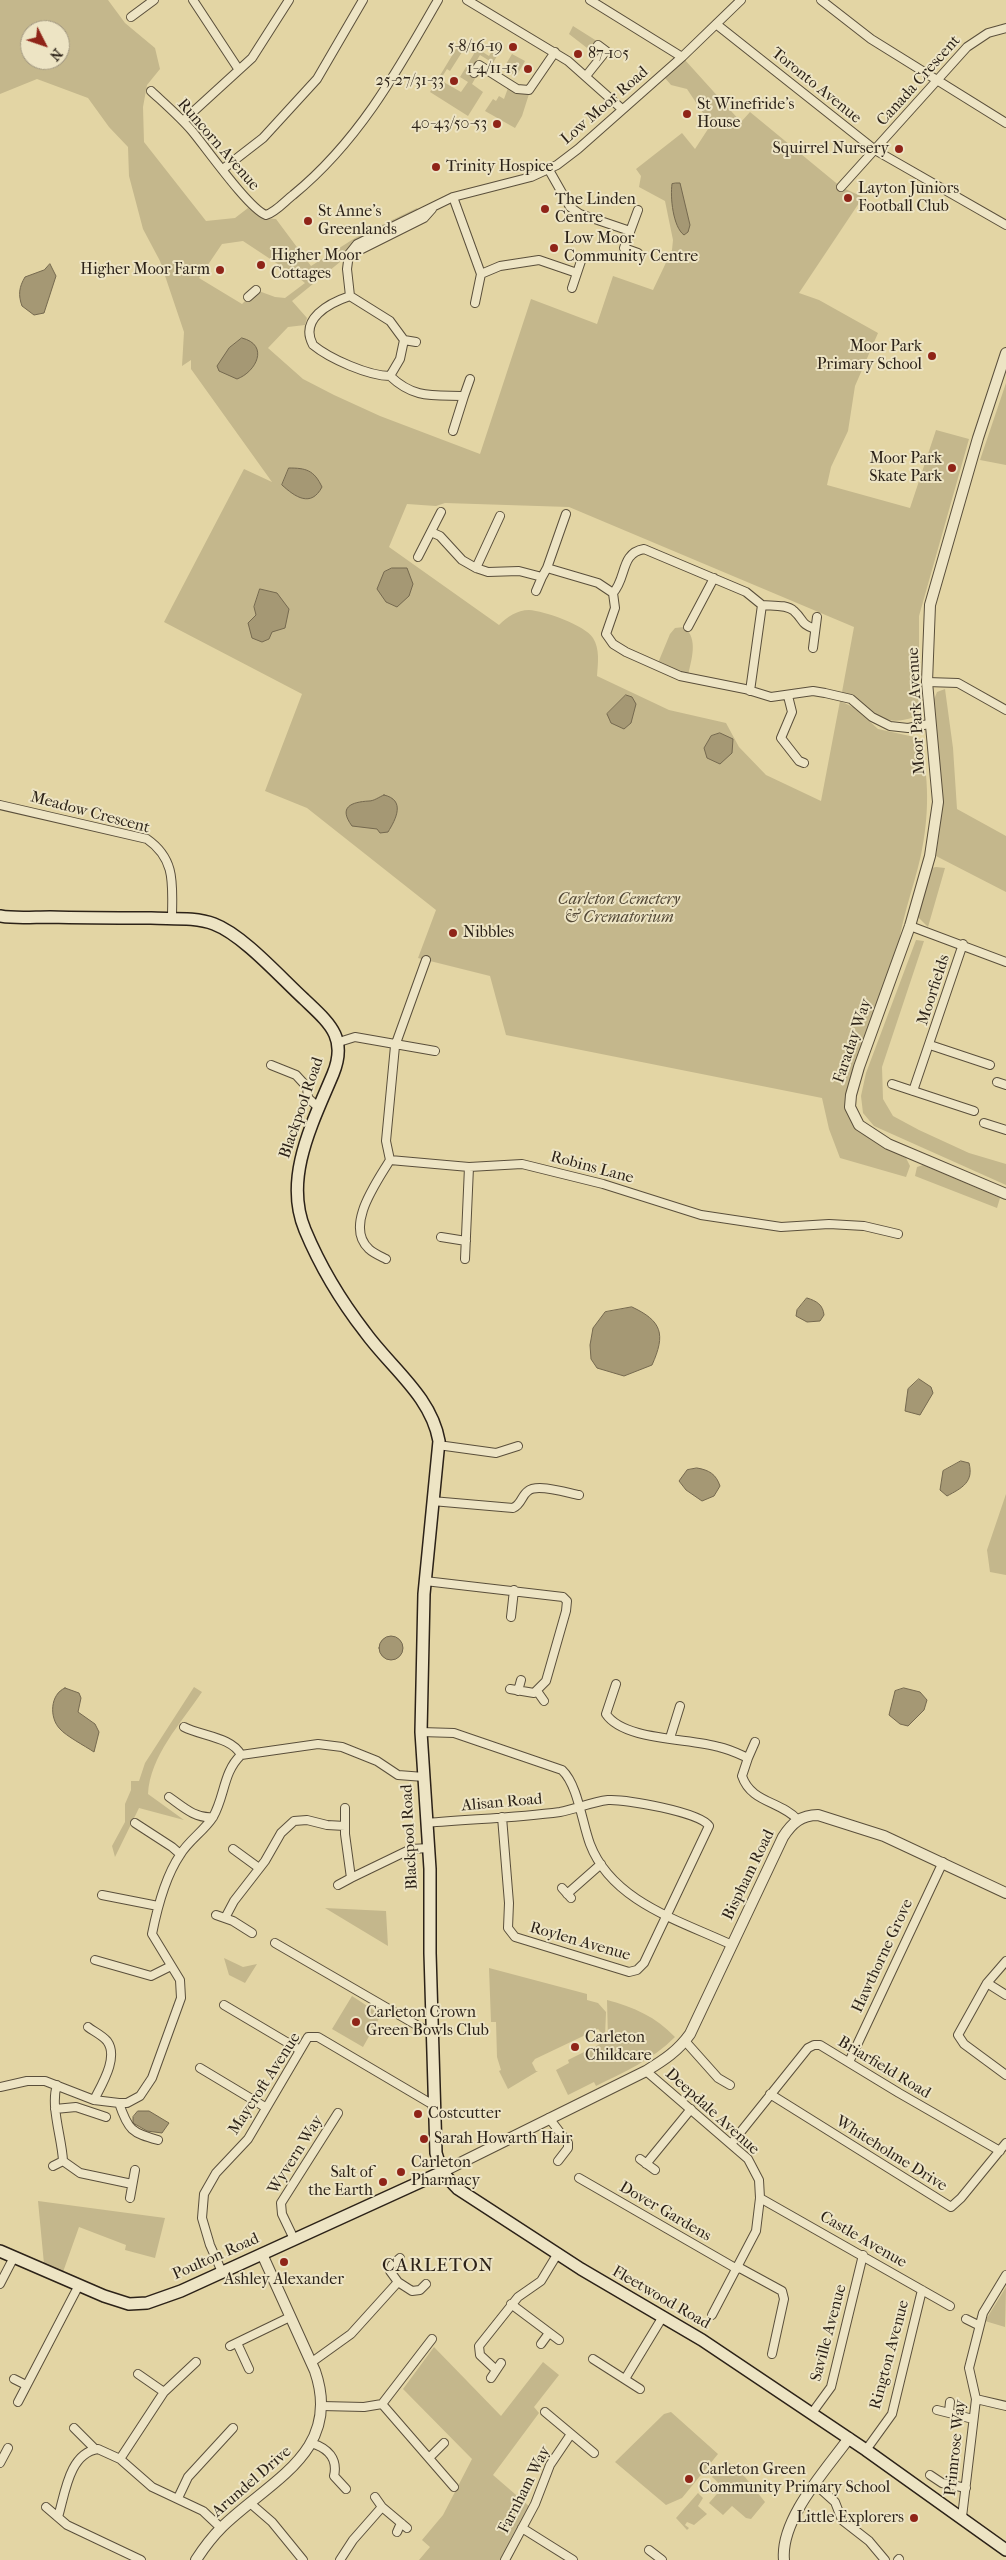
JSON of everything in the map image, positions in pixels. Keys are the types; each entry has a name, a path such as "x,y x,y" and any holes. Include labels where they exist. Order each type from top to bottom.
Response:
{"main road":[{"name":"Blackpool Road","path":"0,916 172,918 213,924 231,933 331,1026 339,1042 336,1066 299,1164 296,1184 304,1229 333,1285 363,1330 424,1402 435,1423 438,1445 425,1581 421,1732 429,1848 436,2153 442,2172"},
{"name":"Poulton Road","path":"0,2251 104,2296 129,2304 139,2305 181,2291 442,2172"},
{"name":"Fleetwood Road","path":"442,2172 458,2189 662,2318 702,2340 812,2413 962,2516 1006,2550"}],"street":[{"path":"131,17 154,0"},
{"path":"193,0 239,70"},
{"path":"183,121 239,70 265,40 290,0"},
{"path":"224,168 263,138 317,78 363,0"},
{"name":"Runcorn Avenue","path":"151,91 183,121 261,213 266,215 308,183 342,150 395,76 438,0"},
{"path":"467,0 555,52 586,76 622,109"},
{"path":"590,0 682,57"},
{"name":"Low Moor Road","path":"350,296 347,269 349,254 357,244 453,197 549,170 578,149 682,57 741,0"},
{"path":"821,0 871,39 937,82 1006,123"},
{"name":"Toronto Avenue","path":"716,24 875,150 1006,225"},
{"name":"Canada Crescent","path":"841,187 977,38 1006,28"},
{"path":"586,76 606,51 598,45"},
{"path":"474,73 481,62 517,88 526,90 534,86 555,52"},
{"path":"549,170 570,207 580,214 630,231"},
{"path":"453,197 481,274 476,303"},
{"path":"638,210 624,248 638,253"},
{"path":"481,274 500,266 538,260 576,273"},
{"path":"572,288 581,261"},
{"path":"248,297 256,290"},
{"path":"416,342 404,340 390,322 350,296 325,307 310,324 309,338 318,350 377,376 390,376 402,388 422,396 464,396"},
{"path":"390,376 400,359 404,340"},
{"name":"Moor Park Avenue","path":"910,926 930,856 938,802 927,682 930,605 978,438 1006,353"},
{"path":"453,431 470,379"},
{"path":"418,557 441,512"},
{"path":"476,568 489,536 500,516"},
{"path":"536,591 565,518 572,525"},
{"path":"484,530 489,536"},
{"path":"431,532 440,536 462,560 476,568 488,572 520,571 542,577"},
{"path":"815,629 803,625 794,611 785,607 762,606 746,592 644,549 628,556 622,582 613,593 615,608 606,634 613,644 680,676 750,690 771,697 788,696 797,693 825,693 851,699 872,717 890,726 908,728 930,724"},
{"path":"546,568 598,583 613,593"},
{"path":"687,621 714,578"},
{"path":"750,690 762,606"},
{"path":"813,648 817,617"},
{"path":"927,682 958,683 1006,710"},
{"path":"788,696 792,712 777,739 799,761 804,763"},
{"name":"Meadow Crescent","path":"0,805 147,839 160,848 171,871 172,918"},
{"path":"910,926 963,944 1006,962"},
{"name":"Faraday Way","path":"910,926 859,1067 850,1098 852,1114 859,1125 888,1144 1006,1194"},
{"name":"Moorfields","path":"913,1091 963,944"},
{"path":"386,1259 368,1249 362,1236 359,1220 367,1200 390,1160 386,1141 396,1046 426,960"},
{"path":"339,1042 355,1037 396,1046 435,1051"},
{"name":"Moorfields","path":"930,1045 990,1065"},
{"path":"271,1065 296,1076 307,1087 308,1098 319,1108"},
{"path":"997,1082 1006,1085"},
{"path":"892,1084 974,1111"},
{"path":"984,1123 1006,1130"},
{"name":"Robins Lane","path":"390,1160 469,1167 522,1164 603,1184 701,1215 781,1227 829,1224 864,1226 898,1234"},
{"path":"464,1259 469,1167"},
{"path":"441,1237 466,1241"},
{"path":"438,1445 496,1453 518,1446"},
{"path":"432,1500 513,1508 521,1502 526,1492 535,1487 580,1495"},
{"path":"425,1581 560,1596 566,1601 566,1611 546,1681 537,1691 528,1693 514,1690 521,1680"},
{"path":"511,1617 514,1590"},
{"path":"616,1684 606,1711 608,1717 619,1726 719,1747 748,1758"},
{"path":"537,1691 544,1701"},
{"path":"670,1738 680,1706"},
{"path":"184,1727 197,1734 226,1742 237,1748 241,1755"},
{"path":"421,1732 454,1733 562,1770 570,1780 591,1845 601,1864 616,1883 630,1895 667,1915 732,1945"},
{"path":"755,1742 742,1776 748,1788 760,1799 785,1808 798,1820"},
{"path":"0,2087 27,2081 45,2081 94,2100 127,2103 140,2096 152,2078 168,2039 181,1998 180,1980 152,1934 158,1906 180,1854 212,1817 221,1798 228,1771 241,1755 318,1744 334,1746 377,1761 398,1775 424,1777"},
{"path":"169,1797 191,1813 205,1818 212,1817"},
{"name":"Alisan Road","path":"427,1822 502,1817 579,1808 607,1800 624,1800 672,1810 708,1823 708,1832 667,1915"},
{"path":"344,1808 351,1878"},
{"name":"Bispham Road","path":"442,2172 646,2071 666,2059 685,2041 783,1837 798,1820 812,1815 832,1819 884,1836 1006,1893"},
{"name":"Roylen Avenue","path":"502,1817 509,1903 508,1928 515,1937 633,1972 644,1963 667,1915"},
{"path":"225,1918 234,1901 259,1868 281,1833 294,1822 307,1820 326,1825 345,1826"},
{"path":"135,1823 172,1846 180,1854"},
{"path":"338,1885 411,1849 429,1848"},
{"path":"233,1849 259,1868"},
{"name":"Hawthorne Grove","path":"849,2062 943,1862"},
{"path":"567,1893 601,1864"},
{"path":"102,1895 158,1906"},
{"path":"216,1915 225,1918 252,1934"},
{"path":"275,1943 432,2034"},
{"path":"95,1960 151,1976 171,1966"},
{"path":"1006,1961 987,1982 958,2035 964,2044 1006,2075"},
{"path":"987,1982 1006,1995"},
{"path":"224,2005 300,2050"},
{"path":"88,2027 107,2041 111,2052 110,2062 94,2100"},
{"name":"Maycroft Avenue","path":"222,2272 210,2245 202,2218 204,2194 216,2173 248,2138 308,2037 318,2037 435,2106"},
{"path":"685,2041 712,2072 730,2085"},
{"name":"Briarfield Road","path":"731,2144 808,2048 814,2044 820,2045 1000,2151"},
{"path":"200,2068 265,2107"},
{"name":"Deepdale Avenue","path":"646,2071 748,2159 759,2180 760,2198 756,2231 712,2315"},
{"path":"57,2085 54,2095 55,2109 62,2140 63,2161 80,2174 132,2184"},
{"name":"Whiteholme Drive","path":"770,2094 951,2207 961,2198 1006,2143"},
{"path":"119,2103 125,2122 136,2134 158,2140"},
{"path":"55,2109 76,2107 106,2118"},
{"path":"654,2170 643,2161 691,2110"},
{"name":"Wyvern Way","path":"294,2239 282,2214 281,2203 338,2113"},
{"path":"549,2118 568,2143 568,2148 558,2161"},
{"path":"53,2166 63,2161"},
{"path":"130,2198 135,2170"},
{"name":"Dover Gardens","path":"579,2178 737,2268 782,2291 784,2299 772,2354"},
{"name":"Castle Avenue","path":"760,2198 950,2306"},
{"path":"491,2378 499,2367 478,2350 481,2342 511,2304 541,2281 558,2253"},
{"name":"Arundel Drive","path":"196,2560 221,2528 299,2462 312,2443 317,2431 322,2406 319,2382 312,2362 262,2254"},
{"name":"Saville Avenue","path":"812,2413 831,2388 863,2255"},
{"path":"0,2284 14,2257"},
{"path":"400,2258 392,2265 390,2271 398,2282 412,2291 420,2290 426,2284"},
{"name":"Primrose Way","path":"962,2516 972,2419 976,2399 969,2368 979,2335 978,2325 983,2313 1006,2275"},
{"path":"312,2362 351,2334 398,2282"},
{"path":"18,2402 78,2285"},
{"name":"Rington Avenue","path":"866,2450 892,2414 922,2290"},
{"path":"511,2304 559,2340"},
{"path":"249,2369 233,2344 290,2318"},
{"path":"625,2379 662,2318"},
{"path":"966,2319 978,2325"},
{"path":"540,2344 549,2333"},
{"path":"322,2406 364,2407 382,2404 432,2340"},
{"path":"593,2359 640,2389"},
{"path":"120,2459 164,2392 181,2370 196,2362"},
{"path":"138,2374 164,2392"},
{"path":"14,2379 26,2385"},
{"path":"976,2399 1006,2406"},
{"path":"948,2412 950,2402"},
{"path":"382,2404 454,2487"},
{"path":"937,2410 972,2419"},
{"name":"Farnham Way","path":"545,2412 594,2453"},
{"path":"74,2428 95,2449 105,2451 120,2459 152,2487 203,2511 221,2528"},
{"path":"178,2498 188,2477 219,2436 233,2428"},
{"name":"Farnham Way","path":"505,2560 542,2490 550,2465 572,2434"},
{"path":"784,2560 790,2524 815,2484 848,2438"},
{"path":"312,2443 320,2445 334,2460 336,2468 334,2476 346,2489"},
{"path":"429,2458 444,2443"},
{"path":"1,2460 8,2448"},
{"path":"58,2517 74,2466 84,2454 95,2449"},
{"path":"930,2475 942,2483 966,2488"},
{"path":"815,2484 836,2502 842,2520 861,2534 885,2560"},
{"path":"376,2497 382,2507 404,2525 396,2532"},
{"path":"250,2503 272,2522 303,2560"},
{"path":"46,2507 67,2525 130,2558 141,2560"},
{"path":"340,2560 353,2540 382,2507"},
{"path":"522,2528 573,2560"},
{"path":"649,2550 660,2559"}],"green space":[{"name":"Carleton Cemetery & Crematorium","path":"0,0 108,0 125,23 155,48 160,69 147,85 143,107 144,142 206,221 235,218 248,208 262,218 276,219 311,266 355,238 417,208 420,213 349,254 341,256 340,262 292,301 307,318 305,325 288,327 268,348 303,379 334,395 380,416 480,454 531,299 597,324 613,276 653,290 672,250 673,240 665,201 639,187 641,176 636,169 682,133 695,149 708,129 709,122 687,89 671,85 665,78 685,60 741,122 750,112 841,187 863,197 799,293 819,300 878,333 855,386 848,431 831,467 827,485 910,508 936,430 969,439 919,616 919,709 914,717 901,720 882,718 861,702 842,692 854,627 569,507 445,503 436,506 407,504 389,547 499,625 512,614 529,610 554,616 582,628 593,638 597,647 597,676 669,710 726,723 739,747 766,775 821,801 840,701 855,708 878,729 919,738 927,782 926,826 921,855 903,920 897,960 850,1107 875,1137 906,1158 910,1166 906,1177 840,1158 829,1129 822,1098 506,1035 490,976 418,958 436,910 307,808 265,791 302,694 164,622 244,469 272,482 191,369 191,360 182,366 184,332 160,261 143,229 129,176 128,147 109,127 88,98 37,79 0,94","holes":["243,241 305,283 285,298 275,297 256,290 242,304 199,278 222,244"]},
{"path":"573,26 600,43 604,54 600,58 569,34"},
{"path":"462,39 489,56 495,46 501,49 493,63 480,55 470,72 476,77 472,84 483,92 468,116 430,92","holes":["464,49 472,53 475,52 460,77 468,82 461,92 440,80 447,69 450,71"]},
{"path":"512,54 525,61 516,77 503,69"},
{"path":"508,88 517,93 529,94 522,116 515,128 485,111 493,99 496,101 499,96 504,99"},
{"path":"1006,383 1006,465 980,460"},
{"path":"684,627 689,632 693,644 688,676 658,663 670,634 675,628"},
{"path":"945,689 953,748 957,809 1006,836 1006,892 936,856 943,804 933,702 937,692"},
{"path":"931,868 945,868 928,927 918,917"},
{"path":"916,940 924,941 882,1067 883,1099 893,1116 919,1130 969,1153 1006,1164 1006,1185 874,1126 863,1113 861,1096 866,1073"},
{"path":"923,1165 1000,1198 997,1208 915,1176 917,1167"},
{"path":"1006,1494 1006,1575 990,1572 987,1550"},
{"path":"194,1687 202,1692 160,1753 154,1766 148,1794 184,1820 139,1808 115,1857 112,1846 125,1822 125,1804 131,1790 131,1781 139,1781 145,1763"},
{"path":"325,1908 386,1911 388,1946"},
{"path":"224,1958 243,1967 257,1964 245,1983 229,1975"},
{"path":"489,1968 587,1994 587,2000 598,2003 606,2012 605,2037 598,2029 535,2059 532,2063 536,2071 538,2071 508,2089 499,2071 501,2070 497,2057 496,2022 491,2022"},
{"name":"Carleton Crown Green Bowls Club","path":"352,1996 381,2015 363,2047 332,2029"},
{"path":"607,2000 652,2018 675,2037 647,2059 627,2070 596,2086 594,2082 568,2095 556,2070 569,2063 568,2060 608,2040"},
{"path":"38,2201 165,2218 155,2258 125,2250 126,2245 79,2227 63,2272 44,2264"},
{"path":"1006,2287 1005,2327 985,2321"},
{"path":"434,2347 501,2416 543,2362 559,2375 534,2407 539,2413 493,2475 530,2507 501,2560 419,2560 430,2547 422,2540 443,2515 472,2459 403,2389"},
{"path":"671,2412 718,2454 682,2498 666,2505 615,2462 664,2414"},
{"path":"726,2460 738,2470 737,2472 745,2477 765,2502 751,2519 746,2518 732,2506 723,2515 709,2503 723,2487 712,2477"},
{"path":"698,2493 703,2498 698,2506 707,2514 694,2525 687,2522 685,2525 689,2528 687,2530 676,2518"}],"shaded area":[{"path":"680,183 690,225 688,232 684,235 677,225 673,211 672,184"},
{"path":"50,264 56,276 44,313 34,315 22,306 20,298 21,284 25,277 44,270"},
{"path":"242,338 251,341 256,346 258,352 250,371 237,379 219,371 217,366 229,348"},
{"path":"289,468 309,471 313,474 322,487 318,493 308,499 303,498 292,493 282,485"},
{"path":"392,568 407,568 413,584 409,596 397,607 386,602 377,589 384,572"},
{"path":"260,589 277,593 289,609 285,628 272,632 269,639 262,642 252,638 248,623 256,615 254,607"},
{"path":"626,695 632,697 636,704 631,723 624,729 611,723 607,714"},
{"path":"720,733 733,739 732,753 720,764 707,758 704,748 711,736"},
{"path":"384,795 391,797 397,805 396,816 388,832 380,833 377,829 352,826 346,814 348,807 352,804 373,800"},
{"path":"807,1298 821,1306 824,1315 820,1321 807,1322 796,1316 797,1310"},
{"path":"632,1307 650,1318 659,1330 659,1345 652,1365 624,1376 597,1368 591,1359 590,1345 593,1328 605,1312"},
{"path":"919,1379 931,1387 933,1393 920,1415 905,1411 908,1389"},
{"path":"961,1461 969,1463 970,1475 968,1480 966,1484 947,1496 940,1490 943,1471"},
{"path":"697,1468 712,1473 720,1486 714,1496 702,1501 686,1490 679,1481 687,1470"},
{"path":"391,1636 399,1640 403,1648 399,1656 391,1660 383,1656 379,1648 383,1640"},
{"path":"65,1688 79,1693 81,1698 78,1712 95,1724 99,1732 94,1752 67,1735 56,1724 53,1713 54,1701 56,1695"},
{"path":"904,1688 920,1692 927,1700 924,1710 908,1726 900,1724 889,1715 895,1691"},
{"path":"138,2111 149,2111 169,2123 162,2133 147,2131 133,2123 133,2117"}],"place":[{"name":"5-8/16-19","path":"513,47"},
{"name":"87-105","path":"578,54"},
{"name":"1-4/11-15","path":"528,69"},
{"name":"25-27/31-33","path":"454,81"},
{"name":"St Winefride's House","path":"687,114"},
{"name":"40-43/50-53","path":"497,124"},
{"name":"Squirrel Nursery","path":"899,149"},
{"name":"Trinity Hospice","path":"436,167"},
{"name":"Layton Juniors Football Club","path":"848,198"},
{"name":"The Linden Centre","path":"545,209"},
{"name":"St Anne's Greenlands","path":"308,221"},
{"name":"Low Moor Community Centre","path":"554,248"},
{"name":"Higher Moor Cottages","path":"261,265"},
{"name":"Higher Moor Farm","path":"220,270"},
{"name":"Moor Park Primary School","path":"932,356"},
{"name":"Moor Park Skate Park","path":"952,468"},
{"name":"Nibbles","path":"453,933"},
{"name":"Carleton Crown Green Bowls Club","path":"356,2022"},
{"name":"Carleton Childcare","path":"575,2047"},
{"name":"Costcutter","path":"418,2114"},
{"name":"Sarah Howarth Hair","path":"424,2139"},
{"name":"Carleton Pharmacy","path":"401,2172"},
{"name":"Salt of the Earth","path":"383,2182"},
{"name":"Ashley Alexander","path":"284,2262"},
{"name":"Carleton Green Community Primary School","path":"689,2479"},
{"name":"Little Explorers","path":"914,2518"}],"district":[{"name":"CARLETON","path":"438,2266"}]}
